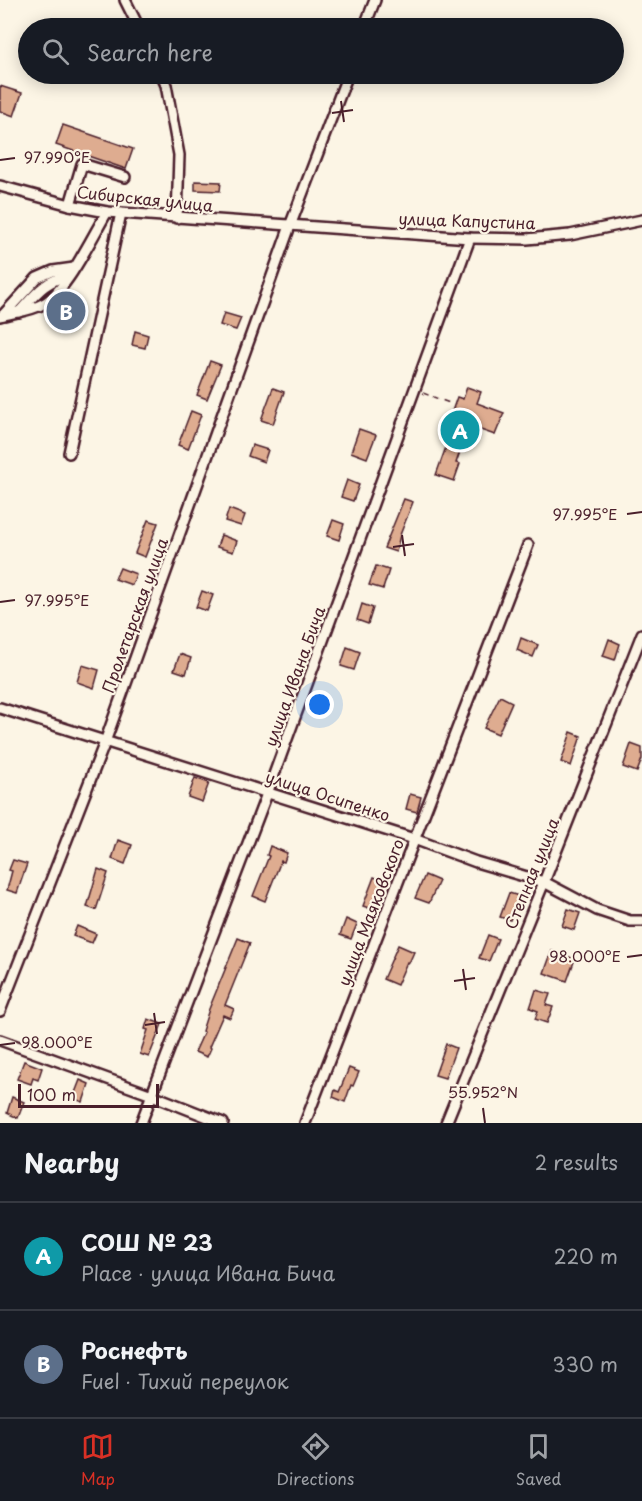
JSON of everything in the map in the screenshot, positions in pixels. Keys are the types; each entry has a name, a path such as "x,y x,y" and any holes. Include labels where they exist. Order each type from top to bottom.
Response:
{"street":[{"path":"125,0 135,18"},
{"path":"368,18 375,0"},
{"path":"166,84 179,155 177,218"},
{"name":"Пролетарская улица","path":"0,1011 105,742 290,226 344,84"},
{"path":"70,205 82,164 125,177"},
{"name":"Сибирская улица","path":"0,186 70,205 107,212 290,226"},
{"path":"2,315 44,303 61,289 107,212"},
{"path":"69,453 121,213"},
{"name":"улица Капустина","path":"290,226 470,238 527,239 570,235 642,220"},
{"name":"улица Ивана Бича","path":"141,1123 268,791 470,238"},
{"path":"2,315 37,278 53,271 71,272"},
{"path":"19,312 45,284 71,272"},
{"name":"улица Маяковского","path":"305,1123 528,545"},
{"name":"Степная улица","path":"446,1123 642,634"},
{"name":"улица Осипенко","path":"0,708 268,791 476,862 544,882 597,910 630,921 642,921"},
{"path":"0,1040 223,1123"}],"path":[{"path":"414,390 452,404"}],"building":[{"path":"0,86 22,93 14,116 0,111"},
{"path":"63,125 133,149 126,169 56,145"},
{"path":"195,181 221,182 220,191 195,190"},
{"path":"67,299 77,309 71,316 69,313 62,320 55,313"},
{"path":"224,313 241,318 236,330 220,325"},
{"path":"135,331 148,335 145,348 132,345"},
{"path":"210,361 221,365 207,399 197,395"},
{"path":"467,387 481,392 477,403 504,413 495,435 469,426 456,463 460,464 454,481 436,475 457,416 451,414 457,397 463,399"},
{"path":"273,388 284,392 273,424 261,420"},
{"path":"191,411 201,415 188,449 178,445"},
{"path":"359,429 376,435 367,458 351,452"},
{"path":"252,445 268,450 264,462 248,456"},
{"path":"347,480 359,485 353,501 341,497"},
{"path":"404,499 413,502 396,552 384,548"},
{"path":"229,509 245,515 241,526 225,521"},
{"path":"148,520 158,523 145,557 135,553"},
{"path":"333,520 344,524 339,540 327,536"},
{"path":"221,535 237,541 233,552 217,547"},
{"path":"376,566 389,570 383,589 369,585"},
{"path":"120,568 136,574 132,585 115,579"},
{"path":"202,591 213,595 207,611 196,607"},
{"path":"362,604 373,608 368,624 357,620"},
{"path":"521,638 538,645 533,657 517,650"},
{"path":"609,639 620,644 615,660 603,656"},
{"path":"347,647 360,652 354,670 341,666"},
{"path":"180,654 191,658 186,674 174,670"},
{"path":"82,665 99,670 94,688 77,682"},
{"path":"500,696 512,702 498,734 484,728"},
{"path":"571,732 581,736 571,766 561,762"},
{"path":"631,744 642,748 642,759 637,772 623,767"},
{"path":"195,778 209,783 202,802 188,797"},
{"path":"410,794 421,797 417,812 406,809"},
{"path":"118,840 132,845 125,864 112,859"},
{"path":"270,846 287,853 284,862 281,861 265,901 253,896 269,856 267,855"},
{"path":"13,860 27,864 17,893 7,890 12,871 9,870"},
{"path":"98,869 108,873 96,910 87,907"},
{"path":"425,875 439,881 429,903 415,898"},
{"path":"374,877 388,883 375,910 363,906"},
{"path":"509,893 519,896 510,920 500,917"},
{"path":"568,909 580,913 574,930 562,926"},
{"path":"346,919 357,924 351,939 340,935"},
{"path":"77,926 96,934 92,943 73,936"},
{"path":"488,935 498,939 489,961 479,958"},
{"path":"238,938 250,943 225,1005 234,1009 230,1018 223,1015 207,1057 195,1052 204,1032 202,1031 209,1009"},
{"path":"398,945 414,952 397,985 383,979"},
{"path":"552,951 575,959 567,981 544,973"},
{"path":"536,990 550,994 546,1005 553,1007 547,1023 535,1019 538,1011 530,1008"},
{"path":"148,1019 162,1024 149,1057 140,1054 148,1030 145,1029"},
{"path":"446,1044 456,1048 445,1078 435,1075"},
{"path":"24,1061 42,1068 38,1080 33,1078 31,1084 17,1079"},
{"path":"349,1068 359,1072 345,1102 333,1097 335,1090 339,1092"},
{"path":"80,1080 89,1084 83,1102 73,1098"},
{"path":"12,1097 24,1102 18,1118 7,1113"}],"place":[{"name":"Роснефть","path":"66,311"},
{"name":"СОШ № 23","path":"460,430"}]}
